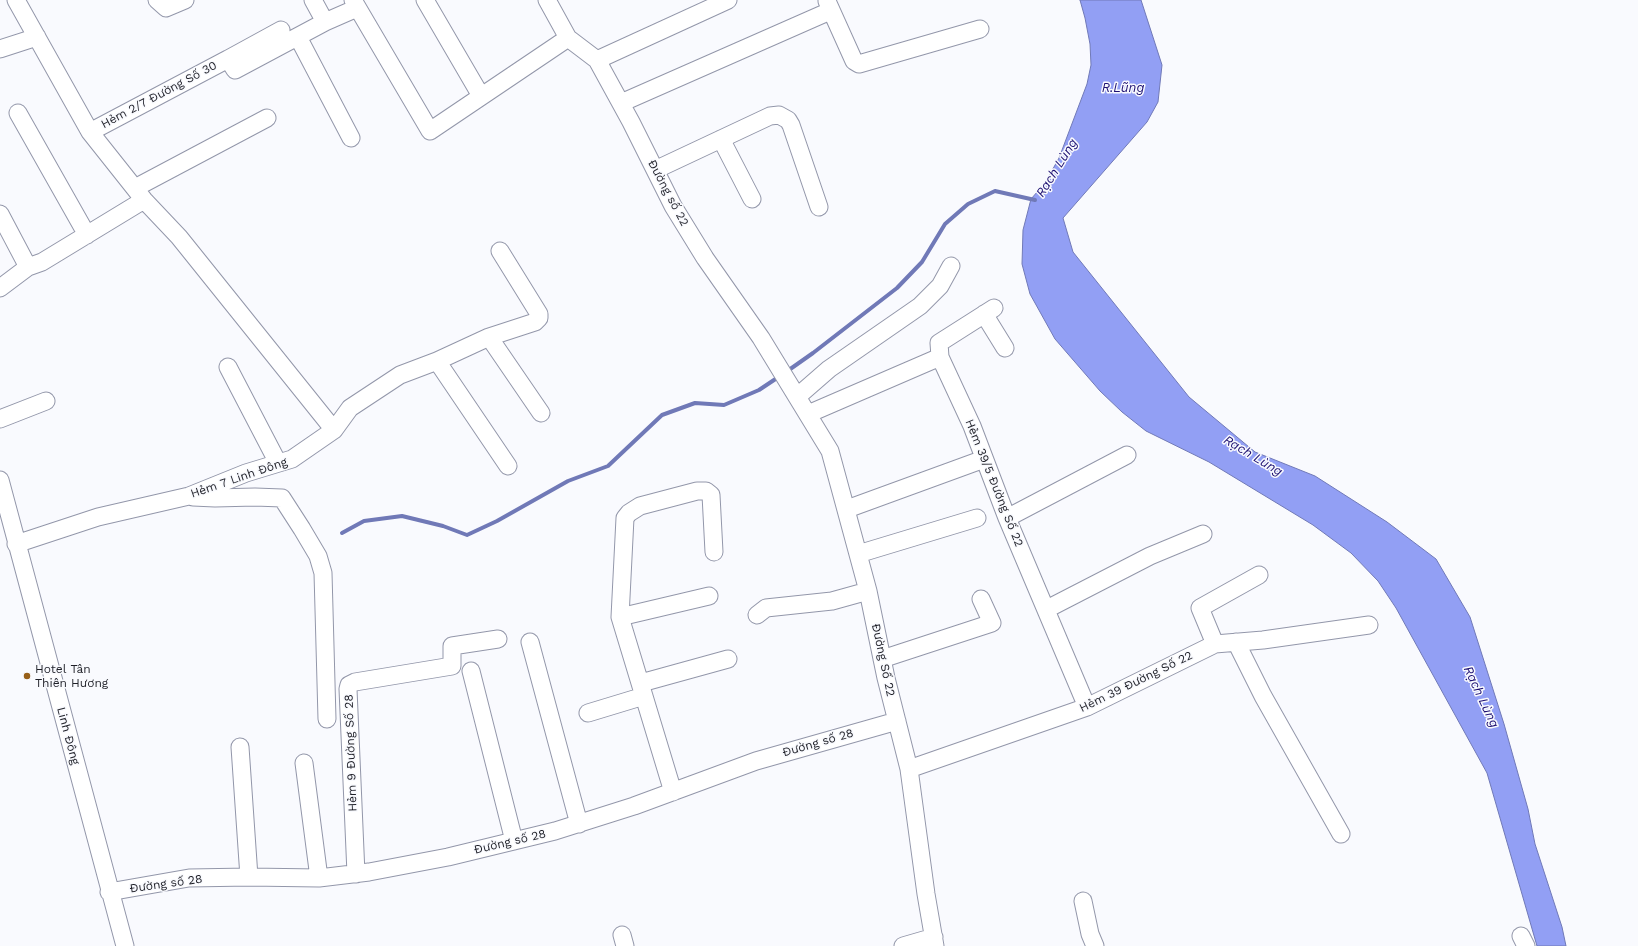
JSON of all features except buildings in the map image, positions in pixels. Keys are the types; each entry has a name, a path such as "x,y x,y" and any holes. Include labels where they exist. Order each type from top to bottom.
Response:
{"street":[{"path":"16,0 90,132 140,194 179,237 334,430"},
{"path":"157,0 166,8 185,0"},
{"path":"313,0 325,22"},
{"path":"425,0 482,96"},
{"name":"Đường số 22","path":"548,0 568,38 597,60 621,103 673,206 705,258 761,338 795,391"},
{"path":"597,60 718,2"},
{"path":"351,138 298,37 355,4 430,131 568,38"},
{"path":"621,103 828,5 854,60 859,64 980,29"},
{"name":"Hẻm 2/7 Đường Số 30","path":"90,132 281,30"},
{"path":"0,49 37,37"},
{"name":"Hẻm 2/7 Đường Số 30","path":"228,58 235,70 298,37"},
{"path":"18,113 87,234"},
{"path":"655,170 770,116 779,115 783,116 792,125 819,207"},
{"path":"0,288 28,267 42,262 87,234 140,194 267,118"},
{"path":"721,139 752,199"},
{"path":"0,214 28,267"},
{"name":"Hẻm 7 Linh Đông","path":"16,544 98,517 189,496 246,473 292,459 334,430 350,408 400,375 437,361 489,337 534,322 539,318 539,314 500,251"},
{"path":"795,391 920,306 940,286 952,266"},
{"path":"808,414 940,357 939,343 989,311 1005,348"},
{"path":"489,337 541,413"},
{"name":"Hẻm 39/5 Đường Số 22","path":"940,357 972,426 1007,518 1047,609 1087,707"},
{"path":"437,361 508,466"},
{"path":"228,368 278,464"},
{"name":"Đường Số 22","path":"795,391 830,450 868,591 882,659 909,769 934,941"},
{"path":"0,419 46,401"},
{"path":"1007,518 1127,455"},
{"path":"847,509 984,459"},
{"name":"Linh Đông","path":"0,480 124,946"},
{"path":"673,792 620,617 626,518 629,513 640,506 697,491 706,491 711,495 714,552"},
{"path":"189,496 215,498 282,498 302,529 318,556 323,573 327,719"},
{"path":"858,554 977,518"},
{"path":"1047,609 1150,556 1202,534"},
{"path":"1215,644 1200,608 1259,575"},
{"path":"757,615 766,608 832,601 868,591"},
{"path":"620,617 709,596"},
{"path":"882,659 992,623 981,599"},
{"name":"Hẻm 39 Đường Số 22","path":"909,769 1087,707 1215,644 1264,640 1369,625"},
{"name":"Hẻm 9 Đường Số 28","path":"356,874 349,685 355,682 452,666 452,646 498,639"},
{"path":"530,642 579,824"},
{"path":"1236,642 1263,696 1341,834"},
{"path":"588,713 642,690 728,658"},
{"path":"471,671 492,748 514,841"},
{"name":"Đường số 28","path":"110,892 189,878 319,878 356,874 448,857 579,824 673,792 756,761 897,721"},
{"path":"240,747 249,877"},
{"path":"304,763 319,878"},
{"path":"1083,901 1087,923 1094,946"},
{"path":"903,946 934,941"}],"water":[{"name":"R.Lũng","path":"1080,0 1141,0 1162,65 1158,102 1147,122 1063,218 1073,252 1189,397 1255,452 1315,476 1387,522 1436,559 1470,617 1504,724 1528,809 1535,844 1562,927 1566,946 1537,946 1487,773 1396,608 1378,581 1351,553 1313,525 1209,462 1146,431 1122,412 1100,391 1055,339 1030,294 1022,264 1023,230 1031,199 1045,183 1059,158 1087,84 1091,65 1090,44"}],"waterway":[{"name":"Rạch Lùng","path":"786,372 897,288 922,262 945,224 968,204 995,191 1035,200"},
{"path":"342,533 364,521 402,516 443,526 467,535 497,521 568,481 608,466 662,415 695,403 724,405 759,390 780,376"}],"place":[{"name":"Hotel Tân Thiên Hương","path":"27,676"}]}
